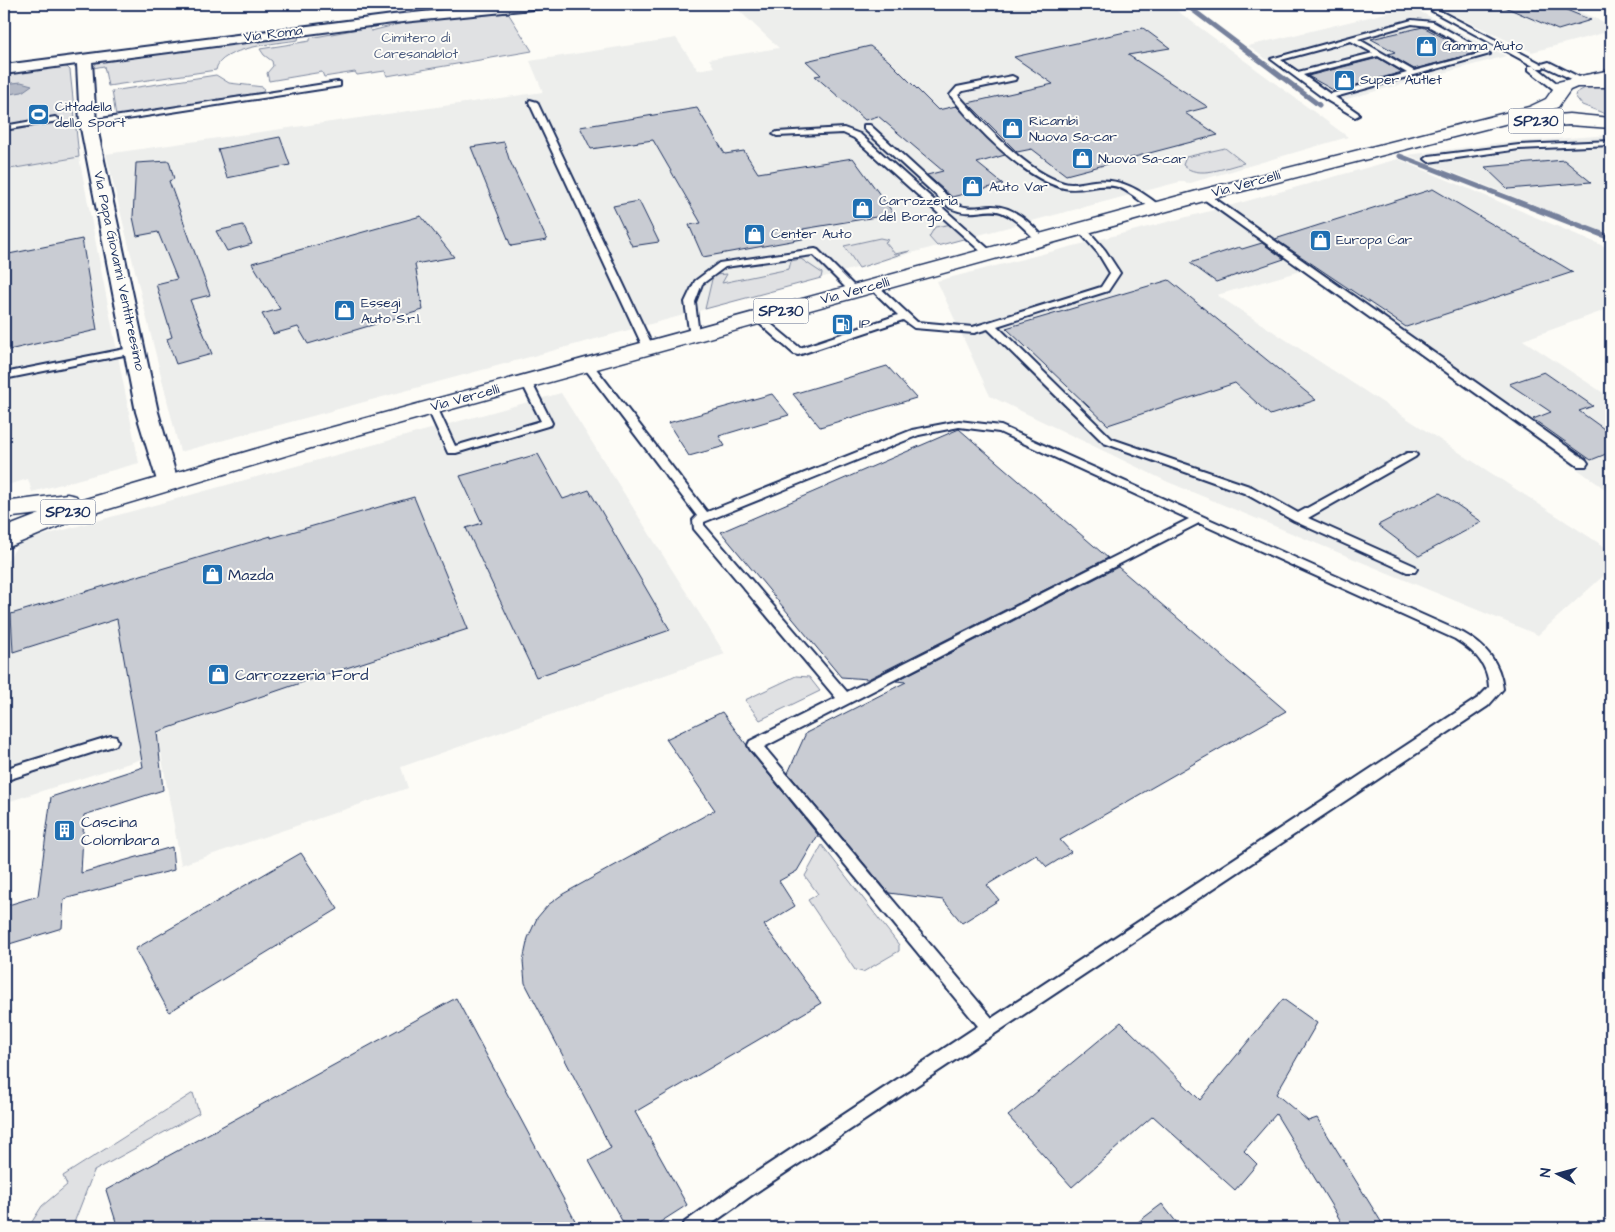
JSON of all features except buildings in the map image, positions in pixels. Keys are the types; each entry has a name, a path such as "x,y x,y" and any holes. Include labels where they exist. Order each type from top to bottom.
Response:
{"main road":[{"path":"1585,80 1611,75"},
{"name":"SP230","path":"1611,82 1585,80 1573,82 1560,92 1565,104 1576,111 1611,122"},
{"name":"Via Vercelli","path":"1461,131 1494,120 1535,110 1552,103 1560,92"},
{"name":"Via Vercelli","path":"4,540 16,532 70,512 167,482 586,364 1349,157 1461,131 1549,119 1577,118 1611,122"},
{"name":"Via Vercelli","path":"4,510 136,491"}],"street":[{"name":"Via Roma","path":"4,69 393,19 543,4"},
{"name":"Via Papa Giovanni Ventitreesimo","path":"84,58 88,123 148,412 167,482"}],"lane":[{"path":"1436,11 1540,66 1585,80"},
{"path":"1356,115 1275,59 1412,22 1430,24 1466,43"},
{"path":"1352,38 1414,74"},
{"path":"1297,74 1378,54"},
{"path":"1328,96 1486,54"},
{"path":"1540,66 1560,92"},
{"path":"1012,78 960,89 954,95 1012,153 1047,178 1061,185 1071,187 1108,183 1122,184 1133,188 1157,208"},
{"path":"88,123 337,84"},
{"path":"533,102 648,347"},
{"path":"4,128 55,118"},
{"path":"866,127 953,206 964,211 1003,210 1012,215 1042,240"},
{"path":"777,134 844,130 857,136 989,254"},
{"path":"1430,159 1519,148 1611,143"},
{"path":"1204,195 1582,463"},
{"path":"694,335 690,302 698,283 722,265 815,252 905,316 914,325 974,330 1105,289 1115,273 1102,252 1082,229"},
{"path":"757,317 798,352 905,316"},
{"path":"990,325 1108,441 1248,490 1298,518 1411,569"},
{"path":"4,376 135,350"},
{"path":"586,364 704,517"},
{"path":"432,407 452,451 547,424 526,382"},
{"path":"691,1228 746,1188 1483,702 1496,689 1496,674 1486,657 1459,636 1198,520 1002,429 959,424 916,432 699,520 698,526 845,699"},
{"path":"1298,518 1411,455"},
{"path":"990,1028 755,745 1198,520"},
{"path":"4,775 111,741"}],"shaded area":[{"path":"732,4 1168,4 1348,137 1187,184 1183,181 967,238 180,452 106,154 543,92 530,61 676,38 698,70 714,67 709,59 779,48"},
{"path":"1430,4 1561,4 1611,25 1611,31 1532,52"},
{"path":"1411,7 1506,56 1328,104 1248,46"},
{"path":"21,82 32,85 22,92 4,95 4,84"},
{"path":"1611,135 1611,235 1408,155 1498,143"},
{"path":"79,157 139,463 32,492 28,479 4,486 4,170"},
{"path":"1398,159 1611,249 1611,308 1523,340 1611,398 1611,486 1605,489 1301,271 1217,295 1611,551 1611,569 1538,635 1168,482 990,396 937,281 1218,209"},
{"path":"561,393 725,654 401,767 408,788 181,865 161,753 4,803 4,565 20,542"}],"green space":[{"name":"Cimitero di Caresanablot","path":"508,13 532,51 387,76 385,71 357,75 355,72 324,77 322,72 269,81 267,73 273,66 272,61 260,49 310,41 310,38 369,27 371,31 411,21"},
{"path":"299,35 298,40 239,51 220,62 216,70 108,86 104,66 93,68 97,62"},
{"name":"Cittadella dello Sport","path":"60,66 67,67 70,70 79,157 4,170 4,74"},
{"path":"216,75 229,83 263,87 264,92 116,116 112,91"},
{"path":"1585,88 1611,88 1611,116 1582,105 1575,96 1576,93"},
{"path":"1225,148 1244,163 1204,172 1196,172 1183,165 1186,157"},
{"path":"952,224 967,238 937,246 929,237 935,227"},
{"path":"880,238 889,240 885,242 895,254 910,251 859,268 844,246"},
{"path":"801,259 822,273 821,278 705,309 713,275 727,274 722,283 789,269 791,261"},
{"path":"796,676 809,677 820,691 760,720 745,700"},
{"path":"822,845 899,945 899,951 863,972 855,970 808,900 818,894 805,876"},
{"path":"193,1093 199,1113 94,1171 72,1228 28,1228 42,1206 67,1185 63,1176"}],"waterway":[{"path":"1185,4 1319,105"},
{"path":"1400,156 1534,208"},
{"path":"1531,207 1611,238"}],"place":[{"name":"Gamma Auto","path":"1426,46"},
{"name":"Super Autlet","path":"1344,80"},
{"name":"Cittadella dello Sport","path":"39,115"},
{"name":"Ricambi Nuova Sa-car","path":"1013,129"},
{"name":"Nuova Sa-car","path":"1082,159"},
{"name":"Auto Var","path":"973,187"},
{"name":"Carrozzeria del Borgo","path":"863,209"},
{"name":"Center Auto","path":"755,234"},
{"name":"Europa Car","path":"1320,240"},
{"name":"Essegi Auto S.r.l.","path":"345,311"},
{"name":"IP","path":"843,324"},
{"name":"Mazda","path":"212,575"},
{"name":"Carrozzeria Ford","path":"219,675"},
{"name":"Cascina Colombara","path":"65,831"}]}
